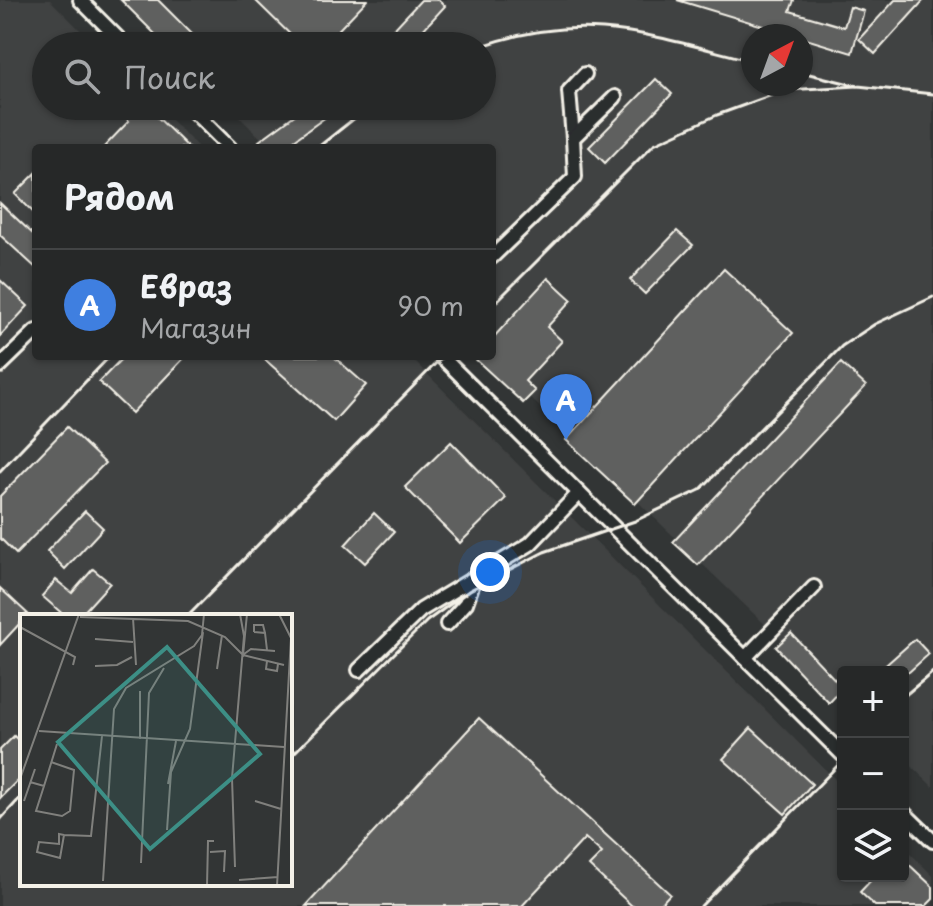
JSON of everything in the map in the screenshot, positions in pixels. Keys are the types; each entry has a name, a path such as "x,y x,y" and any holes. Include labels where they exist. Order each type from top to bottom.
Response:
{"street":[{"path":"80,0 112,32"},
{"path":"496,253 575,177 569,91 585,74"},
{"path":"573,138 615,97"},
{"path":"202,120 226,144"},
{"path":"0,366 32,335"},
{"path":"445,360 837,749"},
{"path":"359,670 421,610 530,544 579,493"},
{"path":"447,624 466,603 475,577"},
{"path":"745,658 814,587"},
{"path":"909,818 933,841"}],"shaded area":[{"path":"0,0 50,0 82,32 32,32 32,120 171,120 195,144 32,144 32,360 413,360 837,781 837,882 909,882 909,852 933,876 933,906 0,906"},
{"path":"118,0 933,0 933,787 909,764 909,666 837,666 837,694 491,360 496,360 496,144 267,144 242,120 496,120 496,32 151,32"}],"building":[{"path":"121,0 158,0 190,32 153,32"},
{"path":"255,0 367,0 336,32 288,32"},
{"path":"421,0 439,0 445,6 421,32 391,32"},
{"path":"677,0 794,0 790,11 844,27 850,7 864,11 852,53 813,41 813,24 756,24"},
{"path":"895,0 924,0 875,54 859,39"},
{"path":"656,79 672,94 605,163 589,147"},
{"path":"160,120 185,144 107,144 129,121"},
{"path":"288,120 322,120 289,144 261,144 259,141"},
{"path":"32,177 32,211 15,194"},
{"path":"0,203 32,233 32,264 0,235"},
{"path":"677,231 693,245 645,294 630,280"},
{"path":"724,269 793,333 635,504 566,440"},
{"path":"548,278 572,300 547,327 562,341 525,381 535,391 523,403 476,360 496,360 496,335"},
{"path":"0,280 28,306 0,336"},
{"path":"120,360 182,360 132,413 99,382"},
{"path":"265,360 338,360 366,385 334,421"},
{"path":"841,363 866,386 698,565 673,542"},
{"path":"67,427 105,463 16,554 0,538 0,496"},
{"path":"451,442 506,498 460,543 405,487"},
{"path":"85,511 103,528 65,569 47,551"},
{"path":"374,513 394,532 365,563 345,545"},
{"path":"93,569 110,583 82,614 63,614 42,596 56,580 72,593"},
{"path":"0,588 28,614 20,614 20,623 0,645"},
{"path":"791,633 837,682 837,694 829,703 776,647"},
{"path":"915,639 929,654 909,672 909,666 885,666"},
{"path":"479,718 670,894 659,906 632,906 589,866 602,853 585,838 522,906 306,906"},
{"path":"751,728 812,784 785,814 723,759"},
{"path":"14,736 20,742 20,778 0,798 0,750"},
{"path":"909,865 933,887 933,899 926,906 875,906 860,892 869,882 909,882"}],"railway":[{"path":"496,42 519,35 587,28 650,36 741,58"},
{"path":"813,75 858,86 933,94"},
{"path":"496,302 654,144 717,115 786,90 858,86"},
{"path":"322,144 352,120"},
{"path":"292,755 427,621 470,590 544,552 635,521 700,490 842,346 875,324 933,297"},
{"path":"0,471 106,360"},
{"path":"190,614 439,360"},
{"path":"909,692 933,672"},
{"path":"701,906 837,766"},
{"path":"0,820 20,798"}],"place":[{"name":"Евраз","path":"566,440"}]}
